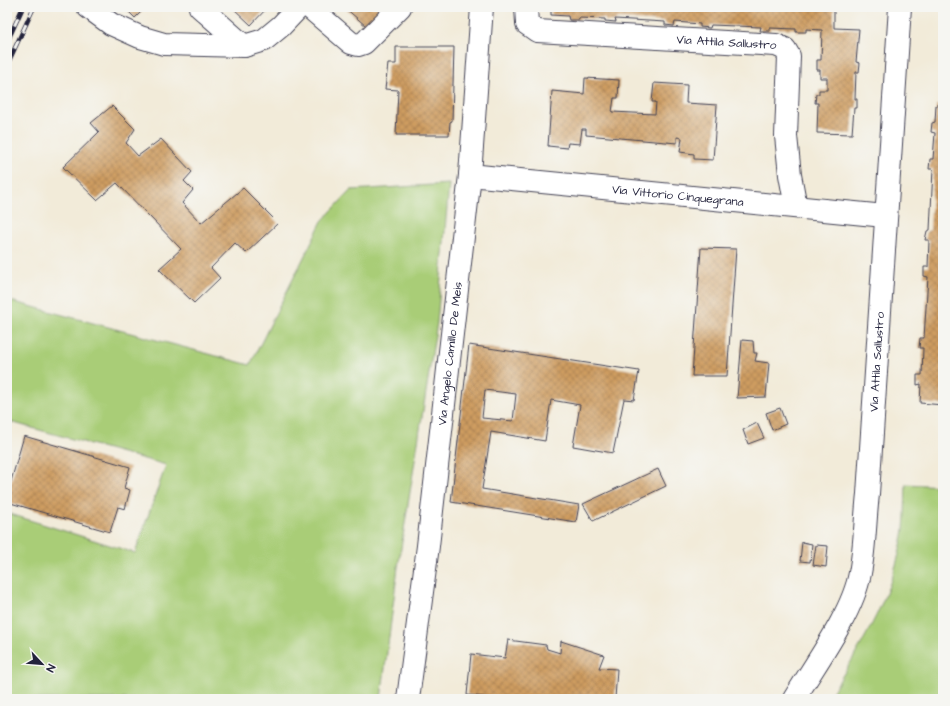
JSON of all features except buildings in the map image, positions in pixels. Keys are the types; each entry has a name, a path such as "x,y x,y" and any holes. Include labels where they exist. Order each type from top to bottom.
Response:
{"street":[{"path":"88,7 111,24 140,37 164,44 244,46 264,40 281,26 299,7"},
{"path":"200,7 244,46"},
{"path":"309,7 351,43 358,45 364,43 400,7"},
{"name":"Via Angelo Camillo De Meis","path":"408,699 428,546 470,175 482,7"},
{"name":"Via Attila Sallustro","path":"526,7 527,24 537,31 776,45 785,49 789,59 788,154 796,208"},
{"name":"Via Attila Sallustro","path":"794,699 840,622 851,600 860,574 868,494 885,216 900,7"},
{"name":"Via Vittorio Cinquegrana","path":"470,175 885,216"}],"green space":[{"path":"449,184 437,323 398,567 381,699 7,699 7,513 135,553 166,465 7,421 7,300 250,365 322,221 351,190"},
{"path":"906,484 943,486 943,699 828,699 861,644 881,606 889,586 903,538"}],"railway":[{"path":"7,42 23,7"},
{"path":"7,65 34,7"}]}
